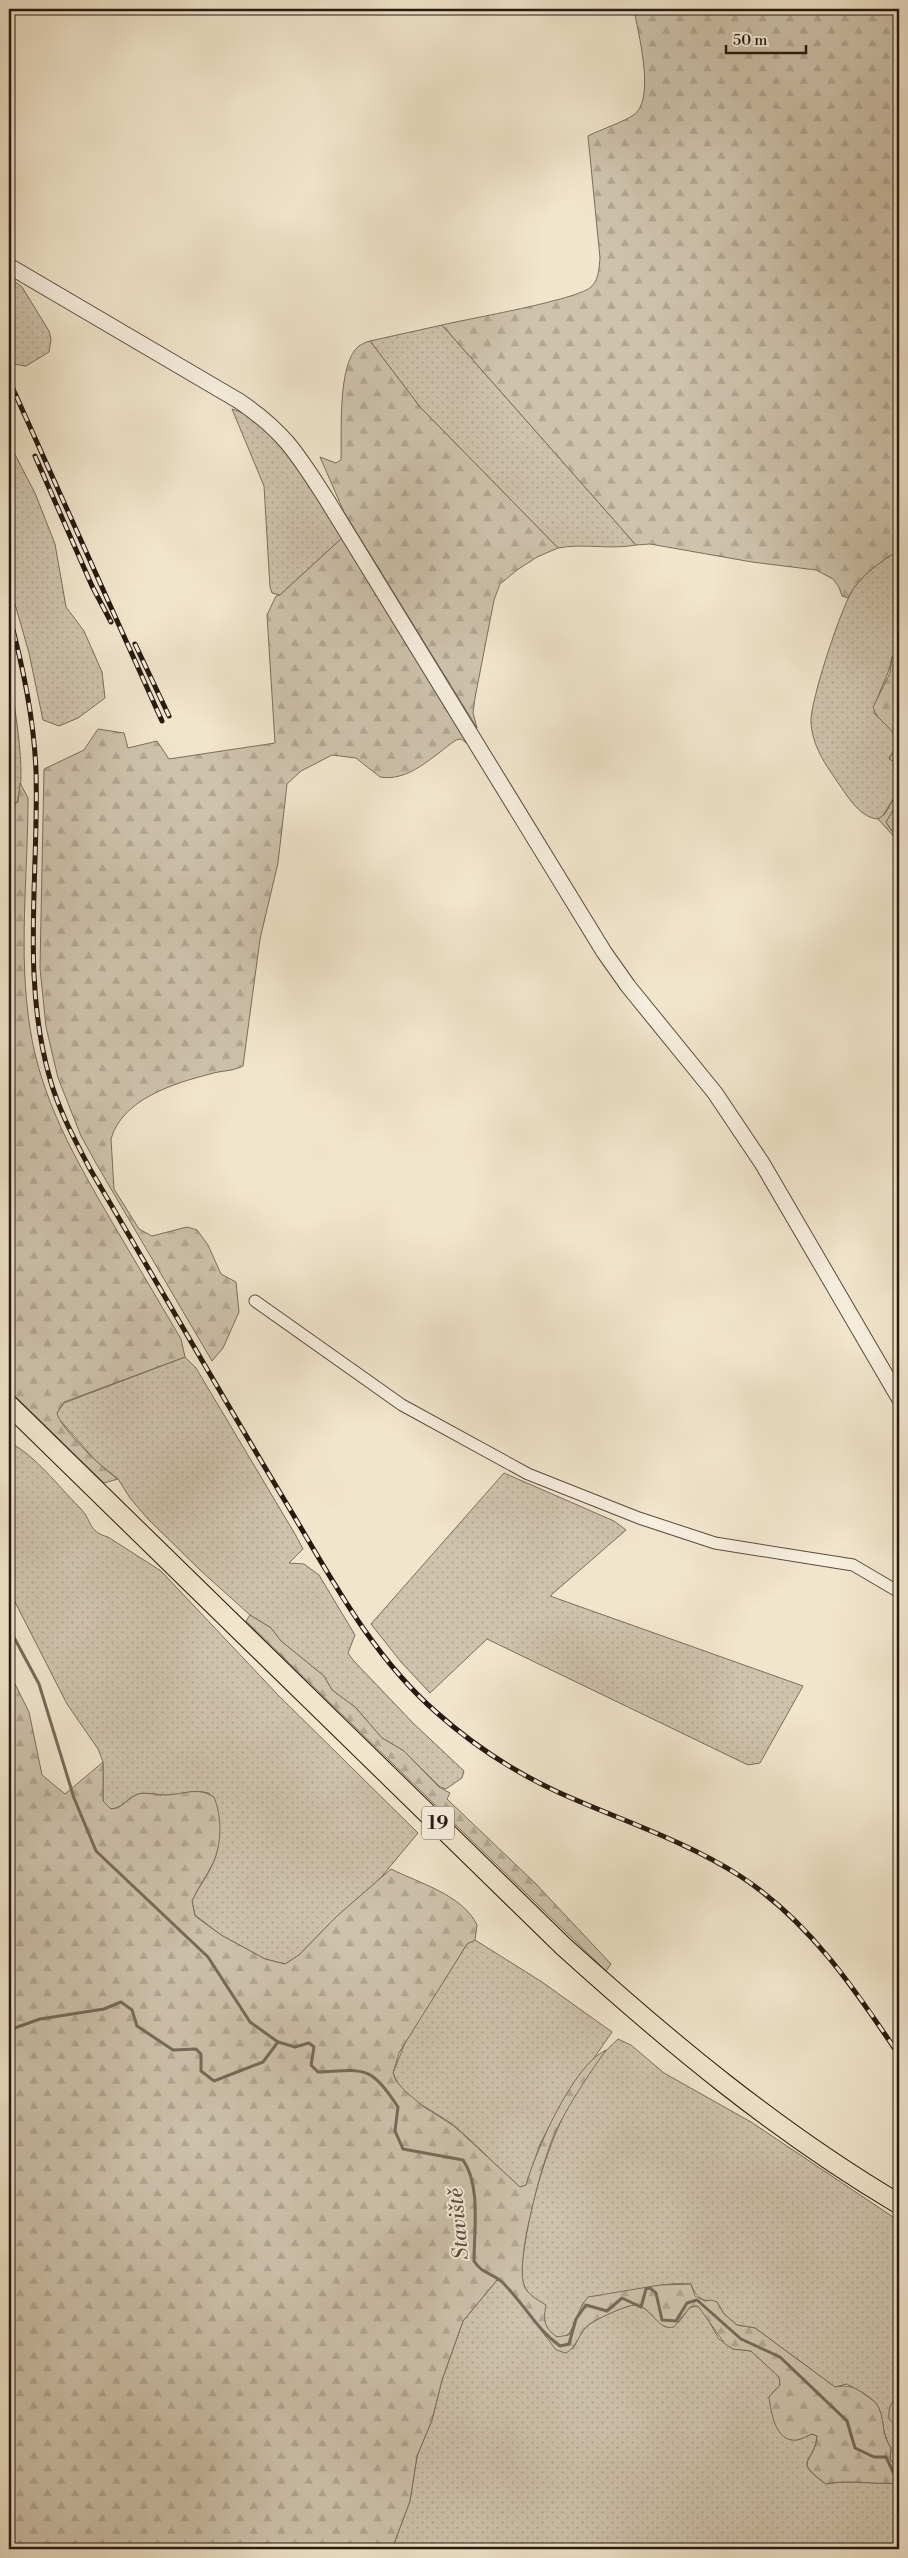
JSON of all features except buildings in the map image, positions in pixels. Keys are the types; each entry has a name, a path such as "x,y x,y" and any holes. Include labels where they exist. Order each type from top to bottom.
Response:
{"main road":[{"name":"19","path":"9,1405 563,1946 611,1990 709,2072 782,2127 899,2204"}],"street":[{"path":"9,266 239,402 272,425 289,443 327,500 604,952 628,986 715,1093 762,1163 899,1398"},
{"path":"255,1301 402,1404 528,1474 639,1518 715,1542 853,1565 899,1592"}],"green space":[{"path":"634,9 899,9 899,550 877,565 864,577 852,590 848,598 842,596 839,587 833,579 816,570 752,562 650,544 636,545 442,325 565,298 582,292 591,287 596,281 600,258 588,136 633,115 642,103 645,77"},
{"path":"9,277 22,287 49,331 51,339 49,352 26,366 13,364 9,358"},
{"path":"442,325 636,545 558,548 420,407 370,341"},
{"path":"370,341 420,407 558,548 537,557 500,584 494,600 475,698 473,713 477,728 344,512 320,457 336,463 341,460 342,400 347,367 352,355 359,346"},
{"path":"232,409 247,416 263,428 279,445 310,484 342,538 280,595 272,593 270,587 264,486"},
{"path":"9,443 35,493 55,544 66,607 84,631 102,672 105,698 78,718 59,726 43,720 29,653 9,583"},
{"path":"342,538 468,744 461,739 456,740 411,772 391,778 380,777 356,758 332,755 301,771 287,784 278,863 260,939 243,1066 181,1082 152,1095 126,1113 117,1125 111,1139 114,1189 139,1229 152,1236 187,1227 197,1230 208,1245 221,1274 236,1282 239,1312 223,1348 212,1361 81,1136 58,1078 46,1027 40,968 44,769 84,750 98,729 124,733 128,748 157,741 169,759 275,743 267,615 276,596 280,595"},
{"path":"899,550 899,654 892,657 874,713 895,733 896,743 889,758 899,764 899,789 881,819 875,819 864,814 854,805 827,767 818,751 811,723 815,696 821,675 850,595 864,575"},
{"path":"899,654 899,764 889,759 898,745 897,739 878,717 873,707 890,673 892,657"},
{"path":"9,670 19,738 21,775 17,802 9,807"},
{"path":"20,783 28,798 24,913 26,1000 35,1054 42,1080 51,1105 73,1152 181,1339 185,1357 64,1402 57,1413 60,1420 74,1438 118,1479 104,1483 9,1390 9,807 18,802"},
{"path":"899,789 899,800 886,822 891,830 899,836 899,842 878,819 885,814"},
{"path":"899,800 899,836 891,830 886,822"},
{"path":"185,1357 196,1368 303,1549 289,1563 304,1564 319,1575 355,1635 348,1653 413,1723 464,1771 462,1778 446,1789 440,1787 404,1751 382,1738 355,1707 332,1690 324,1676 281,1641 271,1628 250,1615 200,1570 147,1518 130,1498 118,1479 96,1461 58,1418 57,1413 64,1403"},
{"path":"9,1442 28,1455 46,1472 84,1513 93,1529 161,1571 279,1696 418,1833 378,1881 337,1916 299,1955 285,1964 265,1959 221,1935 195,1915 192,1901 211,1868 218,1845 217,1820 209,1793 138,1794 119,1807 111,1809 103,1801 103,1762 98,1749 67,1704 12,1596 9,1582"},
{"path":"504,1473 614,1521 626,1530 550,1596 803,1686 760,1763 748,1765 487,1639 430,1693 401,1662 371,1624"},
{"path":"250,1615 271,1628 281,1641 324,1676 332,1690 355,1707 382,1738 404,1751 439,1787 450,1793 447,1799 536,1884 611,1964 606,1971 246,1621"},
{"path":"9,1672 29,1712 42,1775 65,1794 103,1762 103,1801 111,1809 119,1807 141,1793 165,1795 202,1792 214,1797 220,1821 218,1847 213,1863 192,1901 195,1916 221,1935 265,1959 285,1964 299,1955 337,1916 391,1869 439,1891 462,1906 477,1925 475,1940 467,1944 399,2053 393,2073 396,2081 405,2091 424,2107 454,2126 520,2187 526,2185 547,2131 569,2090 581,2072 593,2059 606,2050 572,2102 554,2135 543,2166 526,2237 522,2276 525,2288 532,2296 546,2305 545,2323 549,2330 557,2337 569,2335 582,2305 588,2297 660,2285 691,2284 695,2296 705,2301 717,2302 724,2314 737,2325 755,2328 835,2387 847,2386 853,2388 876,2403 881,2414 885,2437 891,2448 890,2459 892,2462 895,2461 899,2449 899,2483 844,2482 826,2484 815,2476 807,2465 817,2436 812,2434 799,2440 790,2440 779,2431 773,2418 769,2397 780,2385 779,2377 751,2351 733,2349 725,2344 698,2306 690,2307 674,2327 663,2326 642,2307 632,2305 626,2307 587,2326 573,2348 566,2353 556,2350 518,2299 497,2280 463,2321 442,2380 432,2420 417,2456 410,2501 392,2549 9,2549"},
{"path":"475,1940 542,1982 612,2032 560,2107 540,2144 526,2185 520,2187 457,2128 404,2091 393,2073 407,2038 467,1944"},
{"path":"618,2039 631,2045 664,2073 751,2122 899,2221 899,2397 894,2400 894,2425 899,2428 899,2449 895,2462 892,2462 890,2459 891,2448 885,2436 879,2410 874,2401 847,2384 835,2387 755,2328 737,2325 724,2314 717,2302 707,2301 697,2296 691,2284 661,2285 647,2288 619,2296 579,2312 572,2330 564,2338 553,2335 549,2331 544,2317 545,2305 528,2292 523,2279 523,2254 531,2210 547,2157 569,2104 583,2080"},
{"path":"497,2280 500,2280 518,2299 547,2338 573,2349 585,2328 610,2313 626,2307 637,2305 641,2307 665,2327 679,2322 690,2307 698,2306 702,2309 719,2339 733,2349 751,2351 780,2377 780,2385 769,2397 796,2440 812,2434 817,2436 807,2462 809,2470 815,2476 826,2484 844,2482 899,2483 899,2549 392,2549 410,2501 417,2456 432,2420 442,2380 463,2321"},
{"path":"899,2397 899,2428 889,2419 889,2409 892,2403"}],"waterway":[{"path":"9,1628 39,1684 74,1798 96,1851 208,1957 250,2022 278,2042"},
{"name":"Staviště","path":"9,2030 40,2019 104,2009 121,2002 132,2010 137,2026 173,2050 196,2049 201,2054 201,2071 214,2081 263,2062 278,2042 295,2047 309,2043 314,2047 311,2065 318,2072 357,2071 373,2077 380,2083 398,2107 395,2131 403,2149 463,2160 469,2170 474,2195 474,2261 483,2271 502,2282 544,2332 560,2346 569,2344 576,2319 586,2305 607,2311 622,2298 641,2307 646,2289 650,2288 656,2293 662,2320 676,2321 687,2303 697,2300 741,2339 780,2357 847,2421 855,2448 874,2457 886,2457 896,2478 899,2477"}],"railway":[{"path":"9,380 162,721"},
{"path":"35,456 92,586 111,622"},
{"path":"9,615 27,692 35,751 36,810 33,926 36,1003 41,1041 54,1091 68,1125 90,1169 335,1585 371,1639 412,1689 436,1712 479,1747 543,1785 652,1831 719,1863 765,1894 788,1914 829,1957 899,2055"},
{"path":"135,644 169,716"}]}
